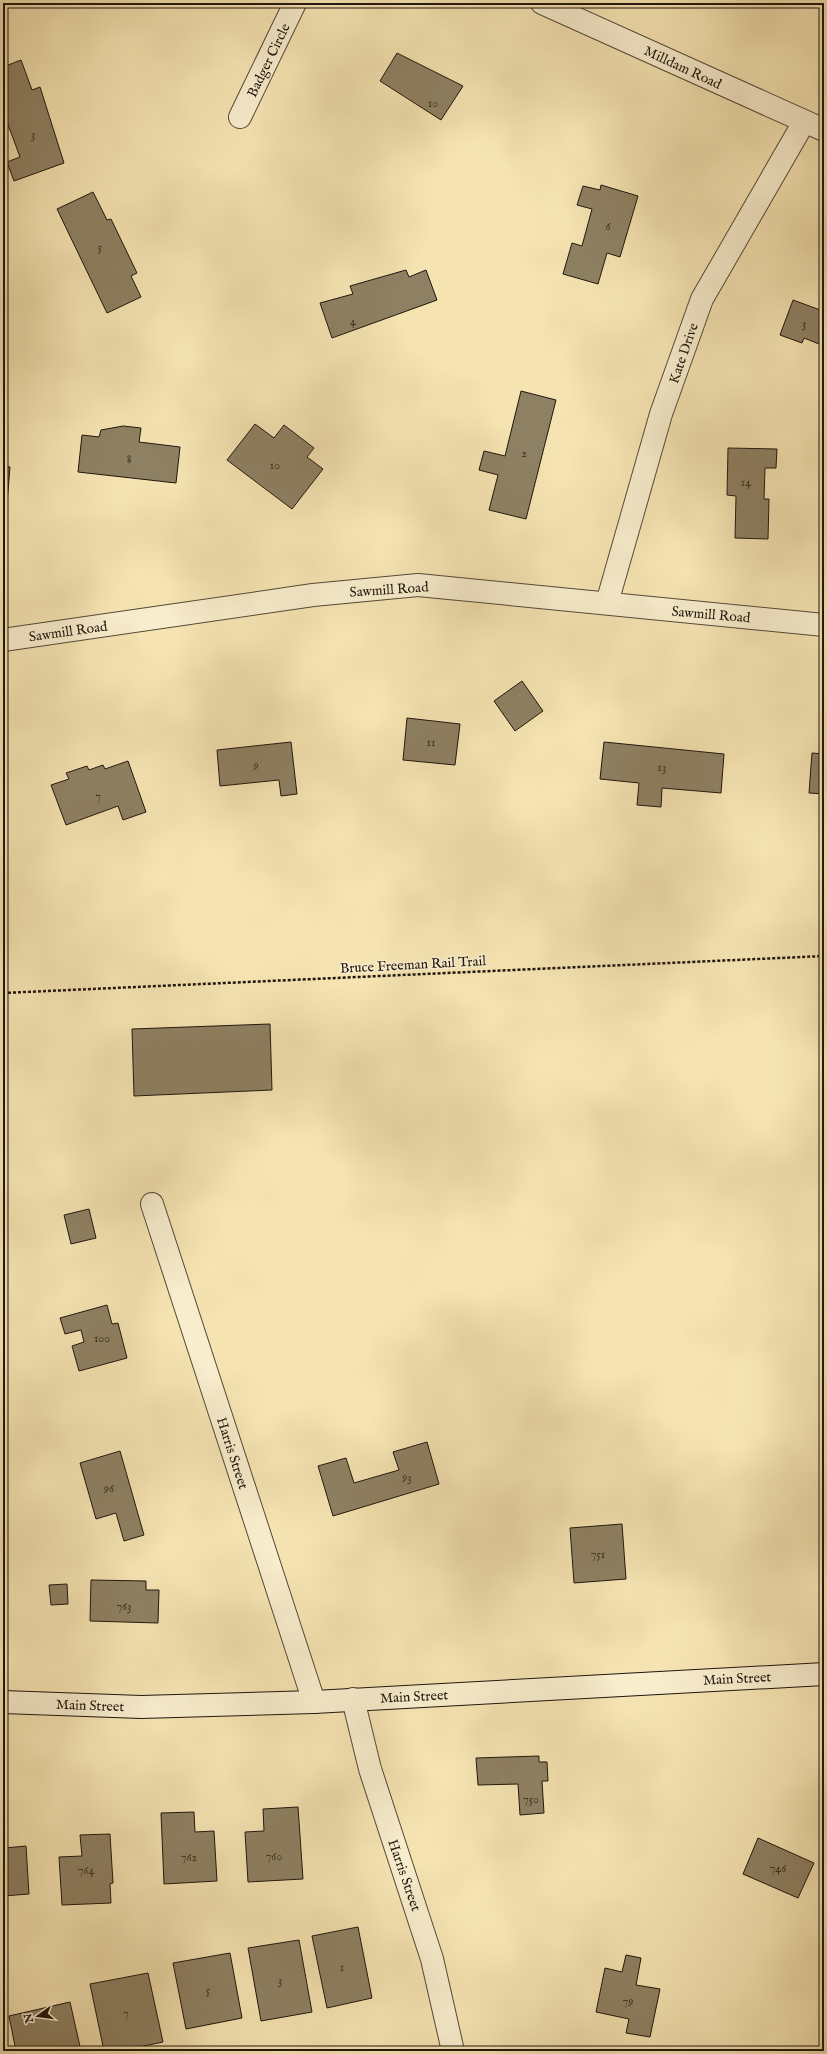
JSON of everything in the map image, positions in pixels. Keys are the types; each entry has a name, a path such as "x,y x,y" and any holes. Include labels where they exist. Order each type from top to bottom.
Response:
{"street":[{"name":"Badger Circle","path":"240,117 295,3"},
{"name":"Milldam Road","path":"542,3 824,130"},
{"name":"Kate Drive","path":"607,603 661,414 702,299 804,122"},
{"name":"Sawmill Road","path":"3,640 313,595 418,584 824,625"},
{"name":"Harris Street","path":"152,1204 314,1702"},
{"name":"Main Street","path":"3,1702 141,1707 314,1702 824,1674"},
{"name":"Harris Street","path":"353,1700 370,1769 432,1958 453,2051"}],"path":[{"name":"Bruce Freeman Rail Trail","path":"3,993 824,956"}],"building":[{"path":"397,53 463,86 441,120 380,81"},
{"path":"21,60 32,90 40,87 64,163 14,181 7,162 20,157 3,111 3,67"},
{"path":"601,185 638,196 620,257 607,253 598,284 563,274 572,243 582,246 592,209 577,205 583,186 600,190"},
{"path":"93,192 107,220 111,219 137,273 131,276 141,297 107,313 57,209"},
{"path":"406,270 409,277 426,270 437,300 332,338 320,303 353,294 350,286"},
{"path":"793,300 823,311 824,308 824,346 804,338 802,343 780,335"},
{"path":"521,391 556,400 526,519 489,510 498,475 479,470 484,451 505,456"},
{"path":"255,424 274,438 284,425 314,448 307,457 323,469 292,509 227,460"},
{"path":"123,426 141,428 139,442 180,447 176,483 78,472 82,435 99,437 101,430"},
{"path":"728,448 777,449 776,468 765,468 764,499 769,499 768,539 735,538 736,496 727,495"},
{"path":"3,466 10,467 6,515 3,515"},
{"path":"522,681 543,711 515,731 494,701"},
{"path":"407,718 460,724 455,765 403,760"},
{"path":"291,742 297,794 281,796 279,780 220,786 217,750"},
{"path":"604,742 724,754 721,793 662,788 661,807 637,805 639,783 600,779"},
{"path":"812,753 824,754 824,794 809,793"},
{"path":"128,761 146,812 123,820 118,806 66,825 51,785 69,779 66,773 87,766 89,770 103,765 105,769"},
{"path":"270,1024 272,1090 134,1096 132,1029"},
{"path":"89,1209 96,1238 71,1244 64,1215"},
{"path":"107,1305 112,1324 118,1323 127,1358 79,1371 72,1346 84,1342 81,1330 65,1334 60,1318"},
{"path":"427,1442 439,1484 333,1516 318,1466 346,1458 354,1483 399,1470 393,1452"},
{"path":"120,1451 144,1535 124,1541 116,1513 96,1519 80,1463"},
{"path":"622,1524 626,1579 574,1583 570,1528"},
{"path":"91,1580 146,1581 146,1590 159,1590 158,1623 90,1621"},
{"path":"67,1584 68,1604 51,1605 49,1585"},
{"path":"539,1756 539,1762 547,1762 548,1781 542,1781 544,1813 520,1815 518,1784 478,1785 476,1758"},
{"path":"298,1807 303,1879 248,1882 245,1832 264,1831 263,1809"},
{"path":"194,1812 195,1832 214,1831 217,1881 164,1884 161,1813"},
{"path":"3,1826 5,1848 26,1846 29,1894 3,1896"},
{"path":"110,1834 113,1883 110,1884 111,1903 62,1905 59,1857 82,1856 80,1835"},
{"path":"758,1838 814,1863 798,1898 743,1874"},
{"path":"358,1927 372,1998 327,2008 312,1936"},
{"path":"299,1940 312,2012 261,2021 248,1948"},
{"path":"230,1953 242,2018 186,2029 173,1963"},
{"path":"626,1955 641,1958 636,1985 660,1989 650,2037 626,2033 629,2019 596,2012 605,1968 622,1972"},
{"path":"148,1973 163,2042 120,2051 104,2051 90,1984"},
{"path":"70,2002 81,2051 16,2051 9,2016"}]}
